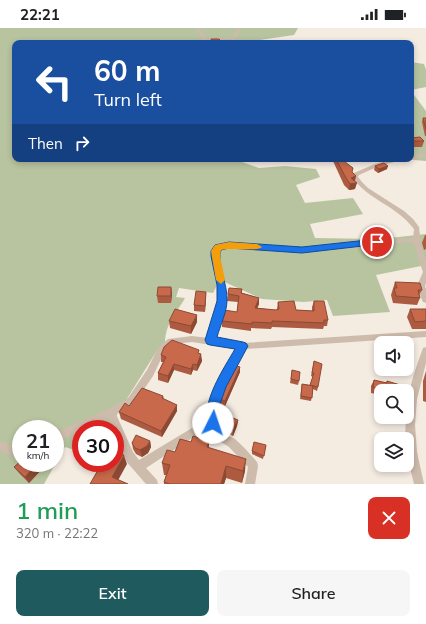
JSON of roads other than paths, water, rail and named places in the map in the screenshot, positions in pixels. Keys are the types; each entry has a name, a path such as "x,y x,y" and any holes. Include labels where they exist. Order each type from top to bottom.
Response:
{"street":[{"path":"197,28 205,39"},
{"path":"198,40 234,38 240,28"},
{"path":"414,140 426,139"},
{"path":"414,157 426,155"},
{"path":"389,162 356,174 355,177 362,186 409,217 417,229 415,240 418,253 426,270"},
{"path":"210,340 222,301 221,285 215,256 215,251 218,248 229,245 302,250 377,242 415,240"},
{"path":"426,274 421,286 426,300"},
{"path":"64,434 131,401 150,373 161,351 171,341 192,339 210,340 243,346 426,334"},
{"path":"243,346 220,386 214,404 213,423 218,434 246,457 252,466 250,484"},
{"path":"418,484 411,448 412,403 418,371 426,351"},
{"path":"111,412 129,456 140,466 153,484"},
{"path":"140,466 200,428 214,416"},
{"path":"0,446 12,451"}]}
